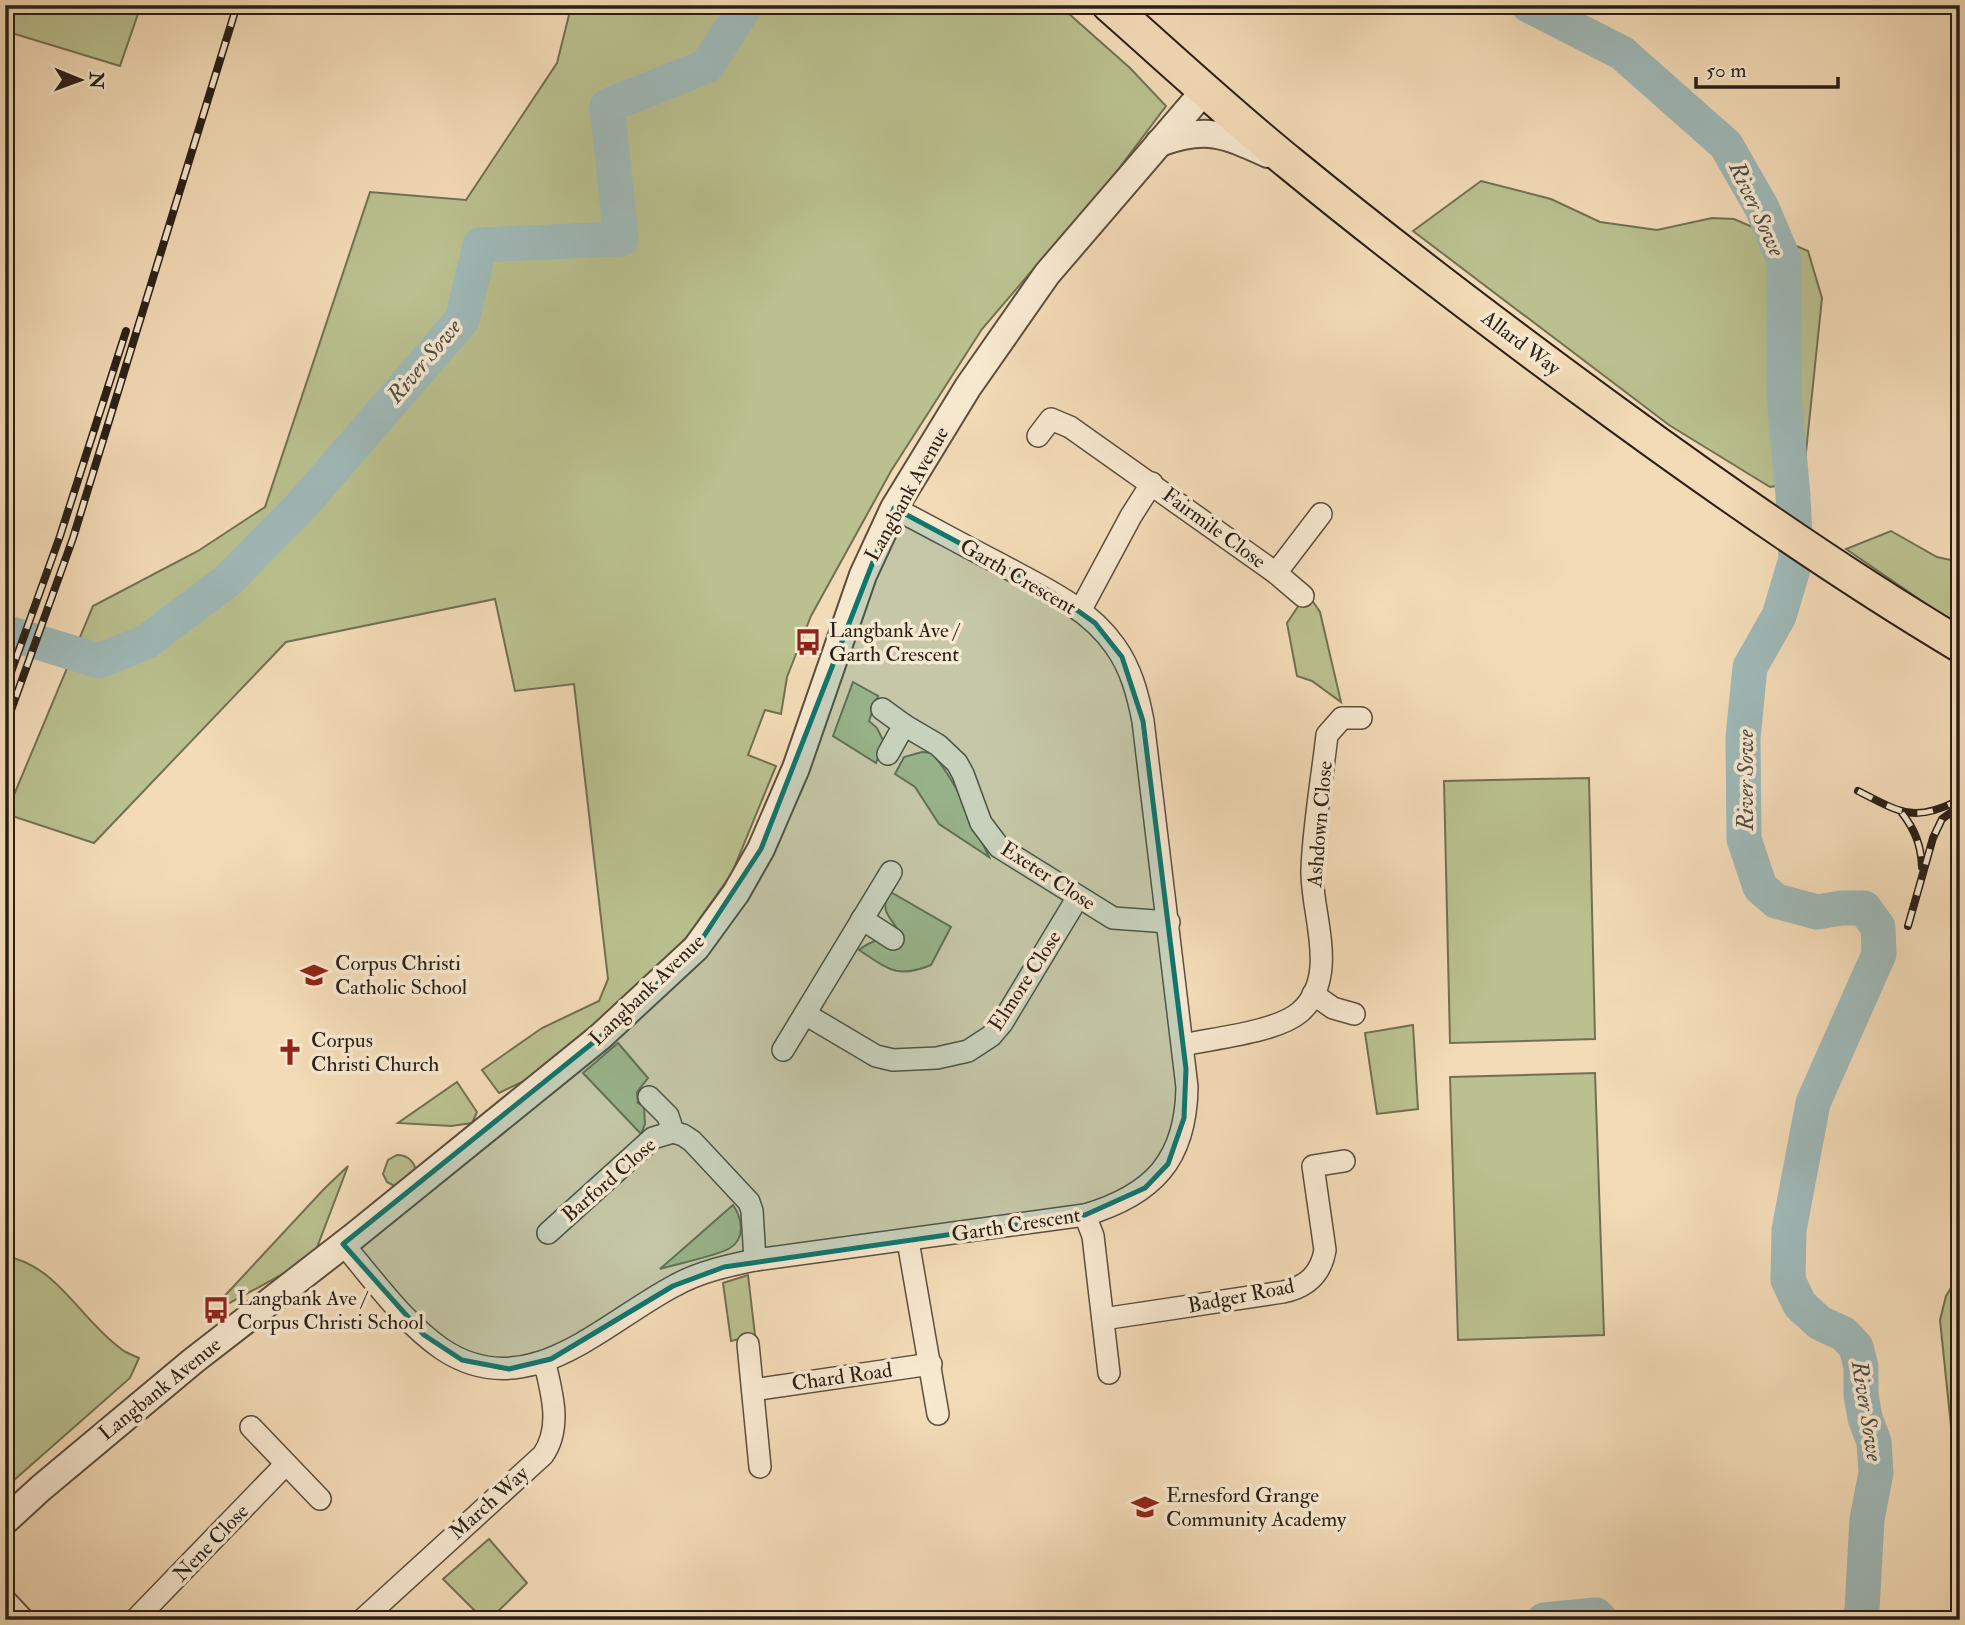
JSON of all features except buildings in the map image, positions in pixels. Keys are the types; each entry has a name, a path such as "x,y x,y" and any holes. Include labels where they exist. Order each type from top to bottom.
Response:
{"main road":[{"name":"Allard Way","path":"1109,5 1289,163 1427,272 1738,502 1833,566 1960,645"}],"street":[{"name":"Langbank Avenue","path":"5,1521 193,1361 600,1037 695,948 736,893 761,849 796,768 863,575 894,508 968,387 1047,274 1205,90"},
{"path":"1159,143 1185,135 1208,133 1231,137 1289,163"},
{"name":"Fairmile Close","path":"1046,418 1070,427 1152,483 1276,573 1303,596"},
{"name":"Fairmile Close","path":"1080,611 1131,516 1152,483"},
{"name":"Garth Crescent","path":"343,1244 424,1335 461,1360 497,1369 509,1369 537,1363 579,1346 649,1301 705,1272 755,1260 1085,1215 1111,1206 1145,1188 1168,1164 1180,1135 1187,1103 1183,1045 1139,701 1122,657 1106,635 1080,611 1053,593 894,508"},
{"name":"Fairmile Close","path":"1276,573 1321,514"},
{"name":"Exeter Close","path":"883,709 938,746 957,763 981,823 999,847 1113,918 1169,922"},
{"name":"Ashdown Close","path":"1183,1045 1286,1022 1299,1013 1313,994 1321,958 1312,883 1312,858 1327,735 1342,718 1361,718"},
{"path":"888,754 904,725"},
{"path":"783,1051 891,872"},
{"name":"Elmore Close","path":"805,1014 883,1058 937,1058 968,1051 991,1036 1002,1023 1078,897"},
{"path":"862,919 893,939"},
{"path":"1313,994 1333,1007 1354,1014"},
{"name":"Barford Close","path":"649,1097 668,1116 673,1132"},
{"name":"Barford Close","path":"548,1233 653,1138 673,1132 692,1140 749,1202 755,1260"},
{"name":"Badger Road","path":"1103,1319 1283,1292 1295,1289 1314,1278 1323,1261 1325,1250 1313,1166 1344,1161"},
{"path":"1085,1215 1093,1236 1109,1373"},
{"path":"908,1241 938,1414"},
{"path":"748,1344 760,1467"},
{"name":"March Way","path":"362,1620 549,1446 553,1437 554,1417 546,1368 537,1363"},
{"name":"Chard Road","path":"753,1390 931,1364"},
{"path":"251,1427 320,1499"},
{"name":"Nene Close","path":"135,1620 285,1465"},
{"path":"5,1604 20,1620"}],"highlighted area":[{"path":"894,508 1053,593 1095,623 1122,657 1143,721 1186,1069 1184,1118 1168,1164 1145,1188 1085,1215 724,1267 673,1286 551,1359 509,1369 462,1360 424,1335 343,1244 600,1037 696,948 761,849"}],"green space":[{"path":"5,5 141,5 120,66 5,31"},
{"path":"564,5 1059,5 1130,68 1166,106 1114,175 982,329 891,471 811,616 787,677 781,714 765,710 748,755 776,766 732,873 686,938 619,1005 526,1080 499,1093 482,1070 542,1028 599,1001 608,979 574,684 515,691 495,599 286,642 94,843 6,814 93,606 198,551 265,507 370,192 466,200 557,63 570,11"},
{"path":"1481,181 1551,199 1600,222 1657,230 1712,218 1734,219 1808,251 1822,298 1803,481 1770,487 1669,425 1413,231"},
{"path":"1891,531 1937,557 1960,562 1960,627 1846,549"},
{"path":"1307,593 1320,612 1341,702 1312,681 1297,676 1287,623"},
{"path":"853,682 878,696 869,721 877,728 884,742 876,763 833,736"},
{"path":"922,752 932,753 949,777 989,857 939,824 915,787 895,774 904,757"},
{"path":"1589,778 1595,1039 1450,1043 1444,781"},
{"path":"889,891 951,927 931,965 909,971 893,970 859,950 873,941 899,931 885,908"},
{"path":"1413,1025 1418,1109 1377,1114 1365,1033"},
{"path":"618,1043 648,1078 637,1092 638,1103 644,1106 645,1124 641,1134 583,1073"},
{"path":"1595,1073 1604,1335 1458,1340 1450,1077"},
{"path":"457,1082 477,1112 472,1123 451,1126 398,1123"},
{"path":"397,1155 410,1160 417,1173 398,1188 387,1182 383,1174 388,1160"},
{"path":"348,1166 316,1250 283,1274 226,1305 219,1302 324,1189"},
{"path":"733,1205 741,1228 735,1244 716,1254 660,1269"},
{"path":"5,1256 23,1261 54,1281 106,1336 124,1351 139,1358 130,1378 5,1488"},
{"path":"1960,1274 1960,1513 1940,1320 1946,1296"},
{"path":"748,1275 755,1335 731,1341 723,1283"},
{"path":"489,1539 527,1583 489,1620 484,1620 443,1579"}],"waterway":[{"name":"River Sowe","path":"5,632 99,661 146,642 227,581 302,505 462,320 480,245 621,239 607,106 707,66 746,5"},
{"name":"River Sowe","path":"1528,5 1622,53 1726,145 1762,208 1784,260 1784,397 1796,559 1779,616 1750,667 1743,738 1744,839 1760,887 1776,901 1817,912 1864,908 1878,927 1879,954 1813,1103 1789,1230 1788,1280 1800,1305 1820,1323 1844,1334 1856,1347 1861,1367 1861,1395 1865,1418 1874,1442 1876,1473 1867,1519 1862,1610 1859,1620"},
{"name":"River Sowe","path":"1544,1620 1596,1615 1601,1620"}],"railway":[{"path":"5,727 73,538 237,5"},
{"path":"5,689 60,536 126,331"},
{"path":"1858,791 1905,812 1927,812 1955,802"},
{"path":"1908,926 1933,838 1942,819 1960,806"},
{"path":"1902,813 1916,838 1922,867"}],"place":[{"name":"Langbank Ave / Garth Crescent","path":"808,642"},
{"name":"Corpus Christi Catholic School","path":"314,975"},
{"name":"Corpus Christi Church","path":"290,1052"},
{"name":"Langbank Ave / Corpus Christi School","path":"216,1310"},
{"name":"Ernesford Grange Community Academy","path":"1145,1507"}]}
